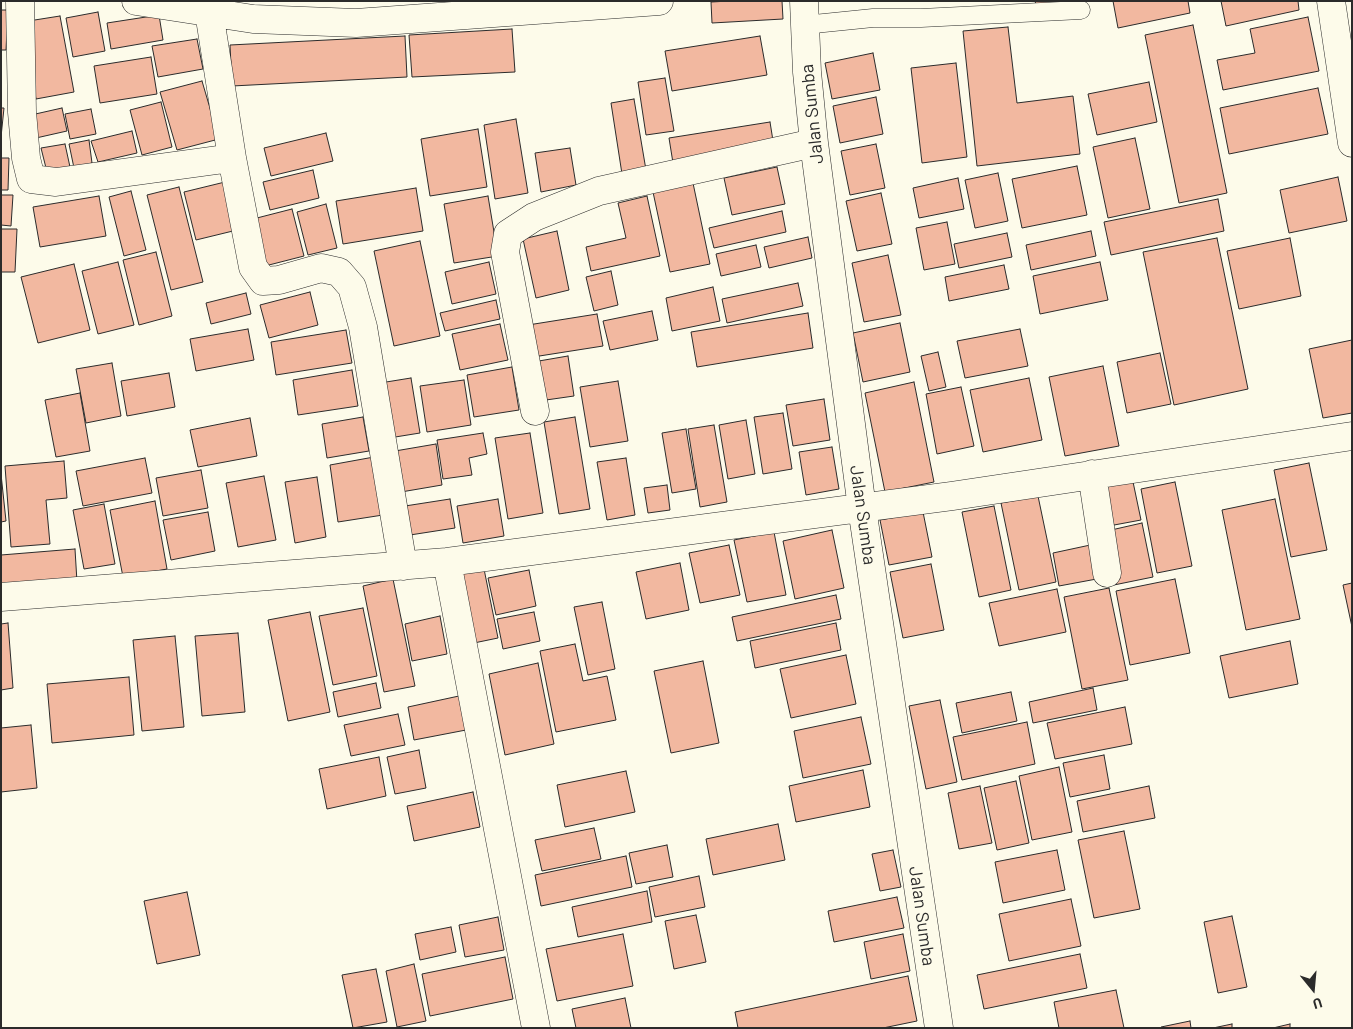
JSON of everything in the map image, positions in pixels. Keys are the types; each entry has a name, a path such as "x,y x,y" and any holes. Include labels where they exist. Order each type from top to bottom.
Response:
{"street":[{"path":"20,1 22,112 26,158 31,179 56,182 232,158"},
{"path":"136,1 253,19 356,23 660,1"},
{"path":"1331,1 1352,143"},
{"path":"209,12 232,158 253,268 262,281 279,280 321,268 339,272 352,287 364,327 403,566"},
{"name":"Jalan Sumba","path":"804,13 814,143 862,508 939,1028"},
{"path":"535,411 505,252 508,234 534,217 599,190 814,143"},
{"path":"1,597 447,562 943,497 1352,436"},
{"path":"1092,474 1107,573"},
{"path":"447,562 536,1028"}],"lane":[{"path":"804,13 873,18 920,18 1081,10"}],"building":[{"path":"782,1 783,19 712,23 711,2"},
{"path":"1035,1 1067,1 1036,5"},
{"path":"1113,1 1188,1 1190,13 1118,28"},
{"path":"1221,1 1298,1 1299,10 1226,26"},
{"path":"1,10 8,10 6,50 1,50"},
{"path":"98,12 105,51 73,57 66,18"},
{"path":"159,15 163,40 111,49 107,23"},
{"path":"60,16 74,92 36,99 22,22"},
{"path":"1308,17 1319,71 1223,90 1217,60 1255,53 1250,29"},
{"path":"1193,25 1227,193 1179,203 1145,35"},
{"path":"1008,27 1017,103 1073,96 1080,154 977,166 963,31"},
{"path":"512,29 515,72 412,77 409,35"},
{"path":"405,36 407,77 232,86 230,45"},
{"path":"760,36 767,75 672,91 665,51"},
{"path":"197,39 203,69 158,77 152,46"},
{"path":"873,53 880,90 832,99 825,63"},
{"path":"151,57 157,94 100,103 94,66"},
{"path":"956,63 967,157 922,163 911,68"},
{"path":"665,78 674,131 646,135 638,82"},
{"path":"202,81 219,139 177,150 160,92"},
{"path":"1149,82 1157,122 1097,135 1088,94"},
{"path":"1318,88 1328,134 1229,154 1220,108"},
{"path":"876,97 883,134 840,143 833,106"},
{"path":"634,99 646,170 622,174 611,103"},
{"path":"161,102 172,147 142,155 130,110"},
{"path":"1,108 4,108 1,137"},
{"path":"62,108 67,131 36,138 31,115"},
{"path":"91,109 96,134 70,139 65,114"},
{"path":"516,119 528,193 495,199 484,125"},
{"path":"770,122 774,147 673,163 669,138"},
{"path":"478,129 487,187 430,196 421,139"},
{"path":"132,131 137,153 98,162 91,141"},
{"path":"326,133 333,161 271,176 264,148"},
{"path":"1135,138 1150,209 1108,218 1093,147"},
{"path":"89,140 92,163 74,168 69,144"},
{"path":"65,144 70,167 47,172 41,148"},
{"path":"876,144 885,188 850,195 841,151"},
{"path":"570,148 576,185 541,192 535,153"},
{"path":"1,158 9,158 8,190 1,190"},
{"path":"1077,166 1087,215 1022,228 1012,179"},
{"path":"777,167 785,204 732,215 724,178"},
{"path":"313,170 319,198 270,210 263,182"},
{"path":"998,173 1008,221 975,228 965,180"},
{"path":"1338,177 1347,221 1289,233 1280,190"},
{"path":"958,178 964,209 919,218 913,188"},
{"path":"225,182 237,230 196,240 184,192"},
{"path":"693,183 710,264 670,272 653,192"},
{"path":"179,187 203,282 171,290 147,195"},
{"path":"416,188 423,231 343,244 336,201"},
{"path":"131,191 146,250 124,256 109,197"},
{"path":"881,193 892,244 857,251 846,201"},
{"path":"1,195 13,195 11,226 1,225"},
{"path":"99,196 106,236 40,247 33,207"},
{"path":"488,196 498,256 454,263 444,204"},
{"path":"647,196 660,256 591,271 586,247 626,238 618,203"},
{"path":"1218,199 1224,231 1111,255 1104,222"},
{"path":"326,204 337,248 308,255 297,212"},
{"path":"292,209 304,256 265,266 253,219"},
{"path":"782,211 786,232 714,248 709,228"},
{"path":"947,222 955,264 924,270 916,228"},
{"path":"1,229 17,229 15,272 1,272"},
{"path":"557,231 569,290 536,298 523,239"},
{"path":"1091,231 1096,256 1031,270 1026,245"},
{"path":"1007,233 1012,257 959,268 954,244"},
{"path":"808,237 812,258 769,268 764,247"},
{"path":"1217,238 1248,389 1174,405 1143,252"},
{"path":"1290,238 1301,296 1239,309 1227,251"},
{"path":"420,241 440,336 394,346 374,251"},
{"path":"756,245 761,267 721,276 716,254"},
{"path":"156,252 172,316 139,325 123,260"},
{"path":"888,255 901,315 864,322 852,263"},
{"path":"118,262 134,325 98,334 82,271"},
{"path":"489,262 496,294 452,304 445,272"},
{"path":"1100,262 1108,300 1040,314 1033,276"},
{"path":"74,264 90,330 38,343 21,277"},
{"path":"1004,265 1009,289 949,301 945,277"},
{"path":"611,271 618,305 594,311 586,277"},
{"path":"798,283 803,306 727,323 722,299"},
{"path":"713,287 720,321 672,331 666,298"},
{"path":"310,292 318,325 269,338 260,305"},
{"path":"246,293 251,314 211,324 206,303"},
{"path":"496,300 500,319 445,331 440,313"},
{"path":"652,311 658,340 610,350 603,321"},
{"path":"808,313 813,348 697,367 691,332"},
{"path":"597,314 603,346 533,357 528,325"},
{"path":"900,323 910,372 863,382 853,333"},
{"path":"500,324 508,360 460,370 452,334"},
{"path":"248,329 254,360 196,371 190,339"},
{"path":"1020,329 1028,366 965,378 957,341"},
{"path":"346,330 352,363 276,375 271,342"},
{"path":"1352,340 1352,413 1323,418 1309,349"},
{"path":"938,352 946,387 929,391 921,356"},
{"path":"1160,353 1171,404 1127,413 1117,362"},
{"path":"568,356 574,396 539,401 533,362"},
{"path":"112,363 121,416 86,423 76,369"},
{"path":"1103,366 1119,446 1065,456 1049,377"},
{"path":"512,367 519,410 474,417 467,375"},
{"path":"352,370 358,406 298,415 293,380"},
{"path":"169,373 175,407 127,416 121,381"},
{"path":"411,378 420,433 389,438 380,383"},
{"path":"1029,378 1042,440 983,452 970,390"},
{"path":"464,380 471,425 427,432 420,386"},
{"path":"618,381 628,441 590,447 580,387"},
{"path":"914,382 934,482 885,492 865,393"},
{"path":"961,387 974,446 937,454 926,394"},
{"path":"80,393 90,451 56,457 45,400"},
{"path":"824,399 830,440 793,446 786,405"},
{"path":"783,413 792,469 763,474 754,417"},
{"path":"363,417 369,451 327,458 322,424"},
{"path":"575,417 590,509 559,514 544,422"},
{"path":"250,418 257,456 198,467 190,430"},
{"path":"746,420 755,474 728,479 719,425"},
{"path":"714,425 727,502 700,507 688,429"},
{"path":"686,429 696,489 672,493 662,433"},
{"path":"483,433 487,454 469,458 472,475 443,479 437,440"},
{"path":"530,433 543,513 508,519 495,438"},
{"path":"436,444 442,485 401,492 395,451"},
{"path":"832,447 839,489 806,495 799,452"},
{"path":"374,457 383,515 338,522 330,465"},
{"path":"145,458 152,493 83,506 76,471"},
{"path":"626,458 635,515 607,520 597,462"},
{"path":"64,461 67,498 46,500 50,544 11,547 5,466"},
{"path":"1309,463 1327,550 1291,557 1274,470"},
{"path":"201,470 208,508 163,516 156,478"},
{"path":"1,474 6,521 1,522"},
{"path":"264,476 276,540 238,547 226,483"},
{"path":"317,477 326,537 295,543 285,482"},
{"path":"1132,477 1141,520 1098,528 1090,486"},
{"path":"1175,482 1192,566 1157,573 1141,489"},
{"path":"667,485 670,510 648,513 644,488"},
{"path":"1038,496 1056,582 1019,590 1001,503"},
{"path":"450,499 455,528 410,535 405,506"},
{"path":"498,499 504,536 463,543 457,506"},
{"path":"1275,499 1300,619 1246,630 1222,510"},
{"path":"155,501 167,569 123,577 110,510"},
{"path":"104,504 115,564 84,569 73,510"},
{"path":"994,506 1011,590 979,597 962,512"},
{"path":"208,512 215,551 171,560 163,520"},
{"path":"923,512 932,557 889,565 880,520"},
{"path":"1142,523 1153,577 1109,586 1098,533"},
{"path":"832,530 844,588 795,599 783,541"},
{"path":"774,532 786,595 747,602 734,540"},
{"path":"1095,544 1102,578 1059,586 1053,553"},
{"path":"729,545 740,595 700,603 689,553"},
{"path":"75,549 77,582 1,588 1,555"},
{"path":"680,563 689,610 646,619 636,572"},
{"path":"931,564 944,630 903,638 890,572"},
{"path":"484,569 498,638 469,644 455,575"},
{"path":"529,570 536,606 496,615 488,578"},
{"path":"393,579 415,686 384,692 363,586"},
{"path":"1175,579 1190,653 1130,665 1116,591"},
{"path":"1352,583 1352,627 1343,585"},
{"path":"1109,588 1128,680 1082,689 1064,597"},
{"path":"1057,589 1066,632 999,646 989,603"},
{"path":"836,595 841,619 737,641 732,617"},
{"path":"602,602 615,669 588,675 574,607"},
{"path":"363,608 377,676 333,685 319,616"},
{"path":"310,612 330,712 288,721 268,620"},
{"path":"534,612 540,641 503,649 497,619"},
{"path":"440,616 447,654 412,661 405,624"},
{"path":"8,623 13,688 1,690 1,624"},
{"path":"836,623 841,650 755,668 750,641"},
{"path":"238,633 245,712 202,716 195,636"},
{"path":"175,636 184,727 142,731 133,640"},
{"path":"1290,641 1298,684 1229,698 1220,656"},
{"path":"575,644 583,681 607,676 616,720 556,732 540,651"},
{"path":"846,655 856,704 791,718 780,669"},
{"path":"703,661 719,743 671,753 654,671"},
{"path":"538,663 554,744 505,755 489,674"},
{"path":"129,677 134,735 52,743 47,684"},
{"path":"376,683 381,708 338,717 333,692"},
{"path":"1093,688 1097,710 1033,723 1029,702"},
{"path":"1011,692 1017,721 962,733 956,703"},
{"path":"459,696 466,730 414,740 408,707"},
{"path":"940,700 957,782 926,789 909,706"},
{"path":"1125,707 1132,744 1055,759 1047,723"},
{"path":"398,714 405,745 351,756 344,725"},
{"path":"861,717 871,764 803,778 794,731"},
{"path":"1027,722 1035,764 962,780 953,737"},
{"path":"31,725 37,788 1,792 1,728"},
{"path":"419,750 426,788 395,794 387,757"},
{"path":"1104,755 1110,789 1070,797 1063,763"},
{"path":"379,757 386,796 327,809 319,769"},
{"path":"1059,767 1072,832 1032,840 1019,776"},
{"path":"863,770 870,807 796,822 789,786"},
{"path":"626,771 635,812 565,827 557,785"},
{"path":"1016,781 1029,843 997,850 984,788"},
{"path":"980,786 992,843 959,849 948,793"},
{"path":"1149,786 1155,818 1083,832 1077,801"},
{"path":"473,792 480,827 414,841 407,806"},
{"path":"778,824 785,860 713,875 706,839"},
{"path":"594,828 601,859 542,871 535,840"},
{"path":"1124,831 1140,909 1094,918 1078,840"},
{"path":"667,845 673,877 636,884 629,853"},
{"path":"893,850 901,887 880,891 872,854"},
{"path":"1057,850 1065,890 1003,903 995,862"},
{"path":"626,856 632,887 541,906 535,875"},
{"path":"699,876 705,907 655,917 649,887"},
{"path":"647,891 652,922 578,937 572,907"},
{"path":"187,892 200,955 157,964 144,901"},
{"path":"897,897 904,928 834,942 828,911"},
{"path":"1071,899 1081,946 1009,961 999,914"},
{"path":"696,915 706,962 674,969 665,921"},
{"path":"1232,916 1247,987 1218,993 1204,922"},
{"path":"498,917 504,950 465,957 459,925"},
{"path":"451,927 456,952 420,960 415,934"},
{"path":"623,934 633,986 557,1001 546,949"},
{"path":"903,934 910,971 871,979 864,942"},
{"path":"1080,954 1087,988 984,1009 977,975"},
{"path":"505,957 513,999 430,1016 422,974"},
{"path":"414,964 426,1021 397,1027 386,971"},
{"path":"376,969 387,1022 353,1028 342,975"},
{"path":"908,976 917,1021 883,1028 738,1028 735,1012"},
{"path":"1116,990 1124,1028 1059,1028 1054,1002"},
{"path":"625,998 631,1028 576,1028 572,1009"},
{"path":"1190,1021 1191,1028 1161,1028 1161,1027"},
{"path":"1232,1024 1232,1028 1213,1028"},
{"path":"1290,1024 1290,1028 1273,1028"}]}
